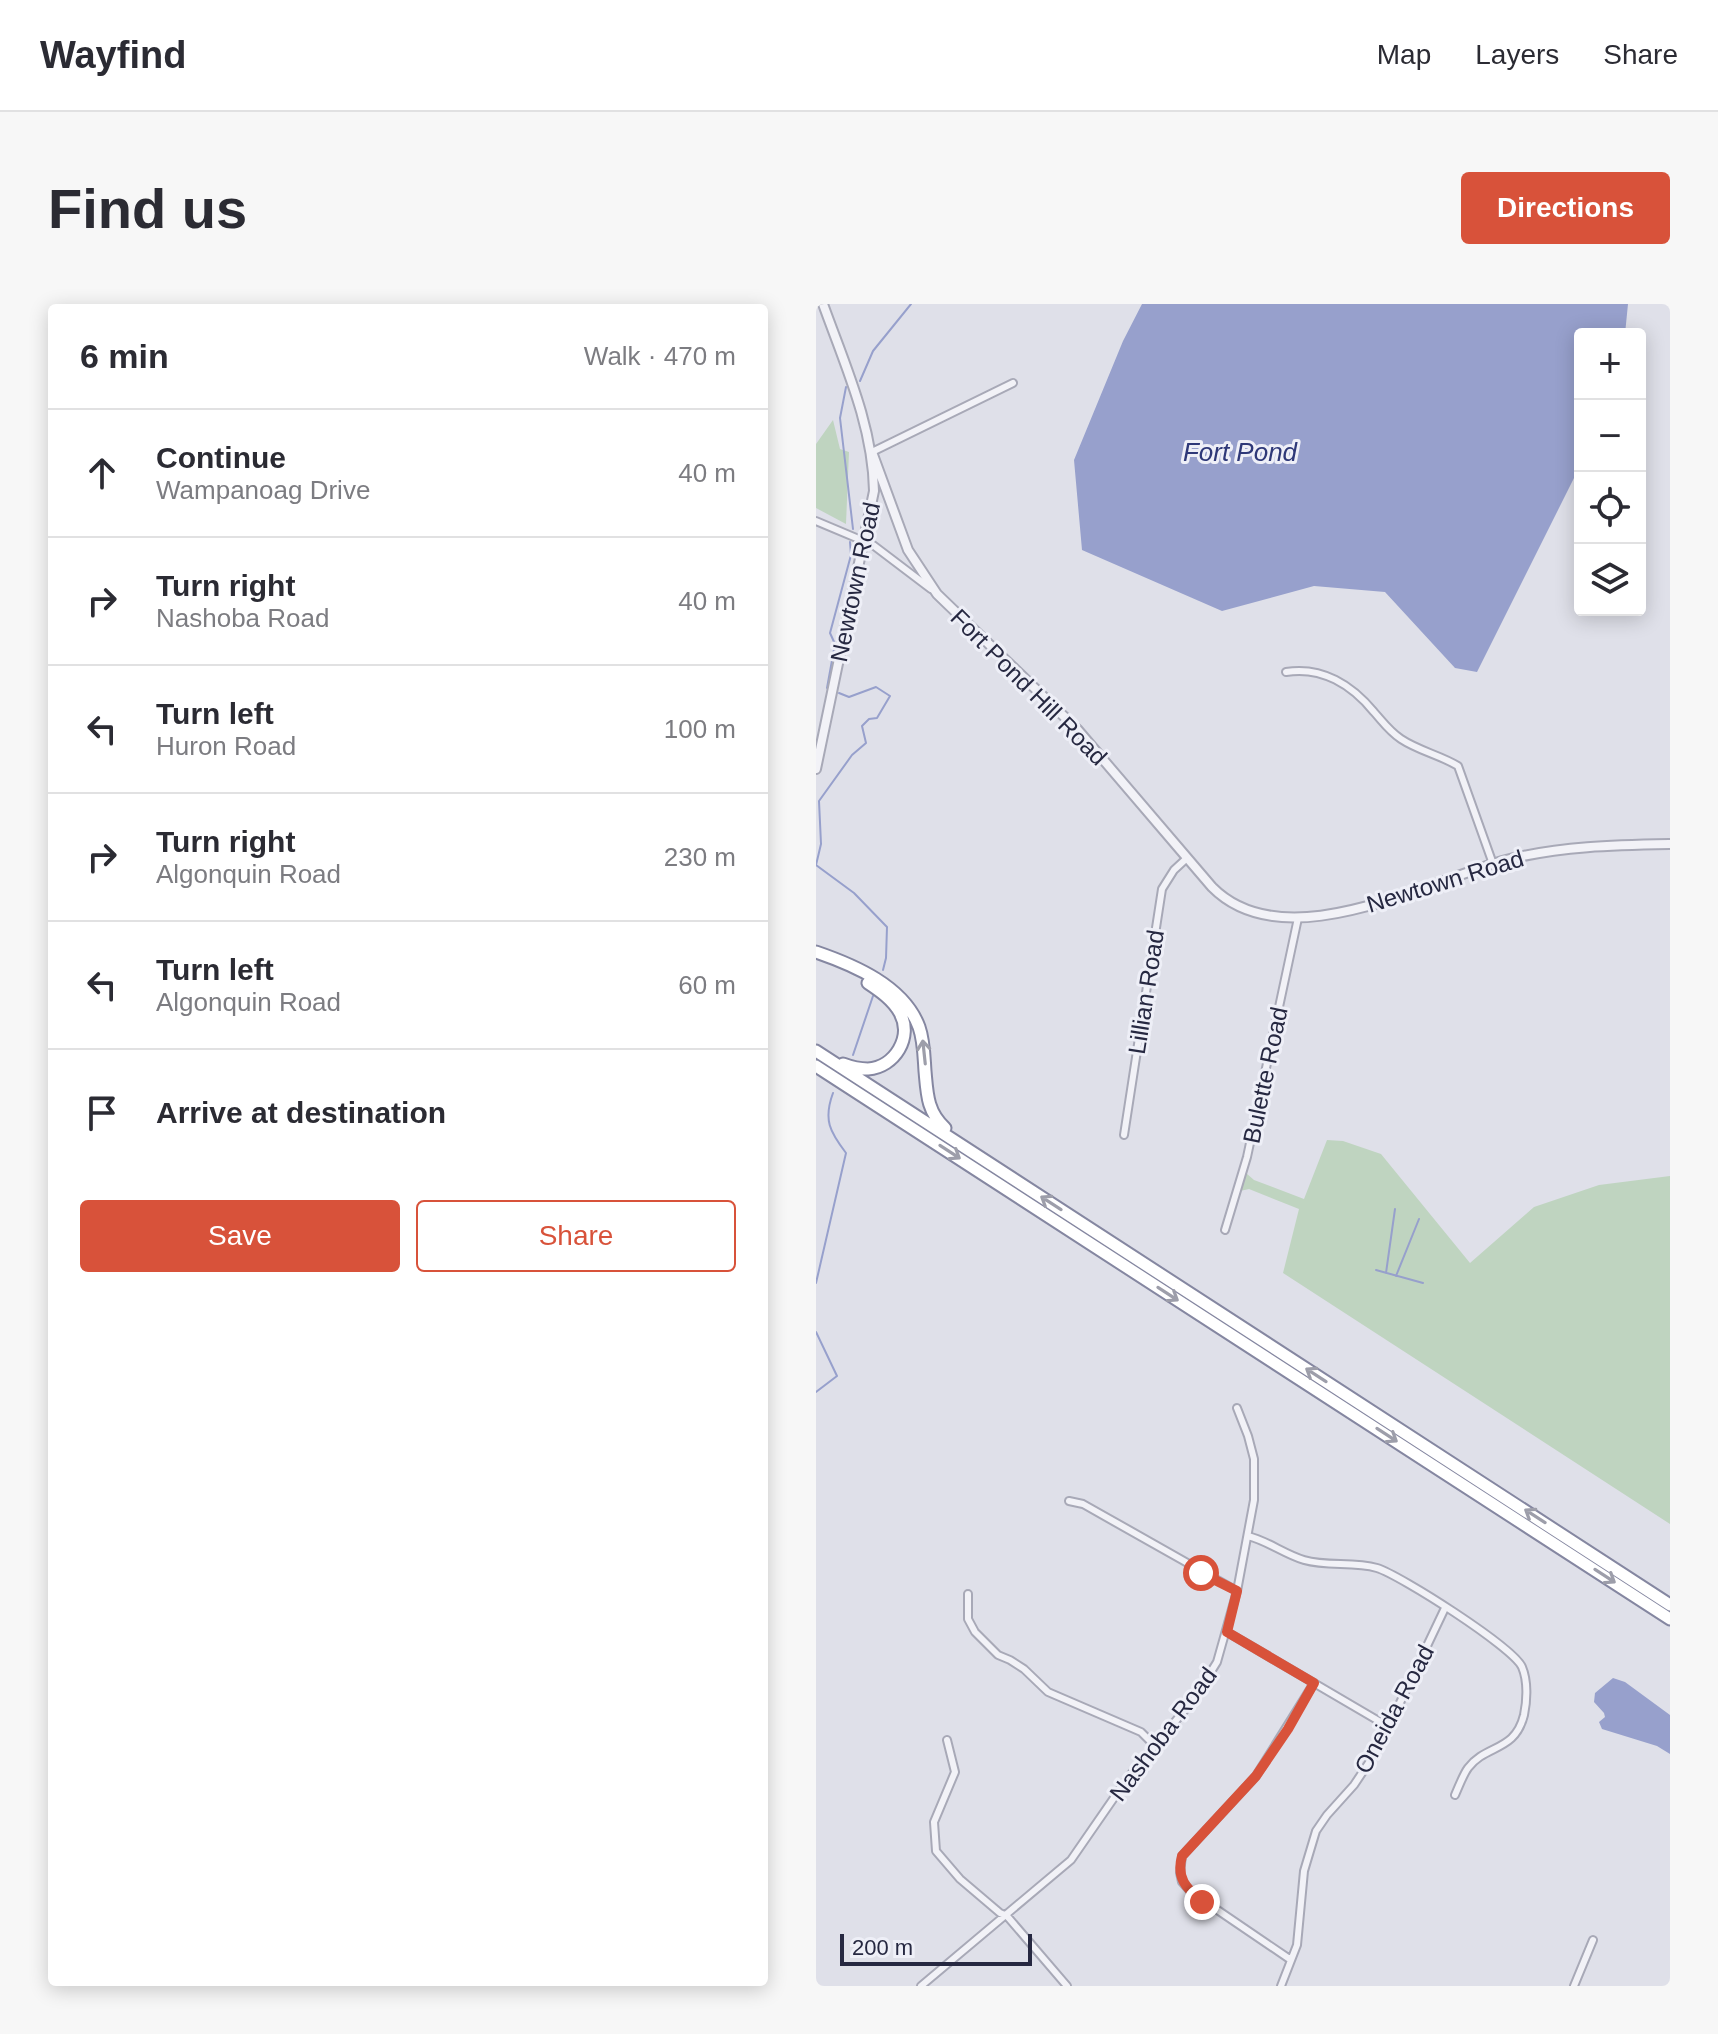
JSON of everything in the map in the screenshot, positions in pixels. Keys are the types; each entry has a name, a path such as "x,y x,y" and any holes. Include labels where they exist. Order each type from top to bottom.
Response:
{"highway":[{"path":"818,954 874,987 894,1003 904,1022 898,1053 883,1064 867,1069 831,1061"},
{"path":"818,954 883,984 906,1004 923,1041 929,1107 937,1121 962,1146"},
{"path":"816,1051 887,1105 1670,1619"},
{"path":"816,1066 962,1146 1670,1605"}],"street":[{"name":"Newtown Road","path":"816,769 874,491 872,452 857,399 823,304"},
{"path":"872,452 1013,383"},
{"name":"Fort Pond Hill Road","path":"872,452 908,550 937,594 1077,729 1224,898"},
{"path":"816,521 865,542 910,571 937,594"},
{"path":"1286,672 1311,670 1338,682 1368,706 1395,735 1417,749 1458,766 1493,864"},
{"name":"Newtown Road","path":"1224,898 1262,916 1298,918 1376,903 1493,864 1534,854 1565,849 1670,844"},
{"name":"Lillian Road","path":"1124,1135 1162,889 1174,870 1187,858"},
{"name":"Bulette Road","path":"1225,1230 1247,1157 1298,918"},
{"name":"Nashoba Road","path":"921,1986 1071,1860 1154,1745 1207,1681 1227,1632 1237,1591 1256,1480 1248,1436 1237,1408"},
{"path":"1069,1501 1083,1504 1237,1591"},
{"path":"1248,1536 1307,1561 1378,1568 1398,1576 1484,1632 1516,1657 1522,1667 1526,1696 1525,1712 1517,1733 1509,1742 1469,1767 1455,1795"},
{"path":"968,1594 968,1619 975,1632 998,1655 1017,1664 1048,1692 1141,1732 1154,1745"},
{"name":"Oneida Road","path":"1281,1986 1297,1945 1304,1871 1316,1831 1354,1785 1389,1727 1445,1608"},
{"path":"1227,1632 1389,1727"},
{"path":"1291,1960 1191,1892 1182,1882 1180,1863 1189,1847 1256,1776 1314,1683"},
{"path":"947,1740 955,1772 934,1822 936,1851 960,1879 1007,1916 1067,1986"},
{"path":"1574,1986 1593,1940"}],"green space":[{"path":"833,420 840,449 849,452 846,524 816,508 816,444"},
{"path":"1327,1140 1343,1141 1381,1154 1470,1263 1534,1207 1599,1185 1670,1176 1670,1524 1283,1273 1299,1209 1249,1189 1240,1191 1246,1173 1254,1180 1304,1199"}],"water":[{"name":"Fort Pond","path":"1142,304 1628,304 1626,328 1574,328 1574,478 1477,672 1455,668 1385,592 1314,586 1222,611 1082,550 1074,460 1123,341"},
{"path":"1613,1678 1625,1682 1670,1715 1670,1754 1657,1746 1602,1729 1599,1722 1605,1717 1594,1702 1595,1693"}],"waterway":[{"path":"860,381 873,351 911,304"},
{"path":"846,387 840,418 853,529"},
{"path":"827,688 835,644 830,633 851,555 850,542"},
{"path":"839,693 849,697 876,687 890,696 877,718 869,719 862,726 866,743 852,755 819,801 821,844 816,865 854,893 887,927 883,970"},
{"path":"853,1055 873,996"},
{"path":"816,1283 846,1153 836,1139 828,1118 833,1093"},
{"path":"1386,1273 1395,1209"},
{"path":"1396,1276 1419,1219"},
{"path":"1376,1270 1423,1283"},
{"path":"816,1332 837,1376 816,1392"}],"route":[{"path":"1201,1573 1237,1591 1227,1632 1314,1683 1256,1776 1182,1856 1182,1882 1202,1902"}]}
